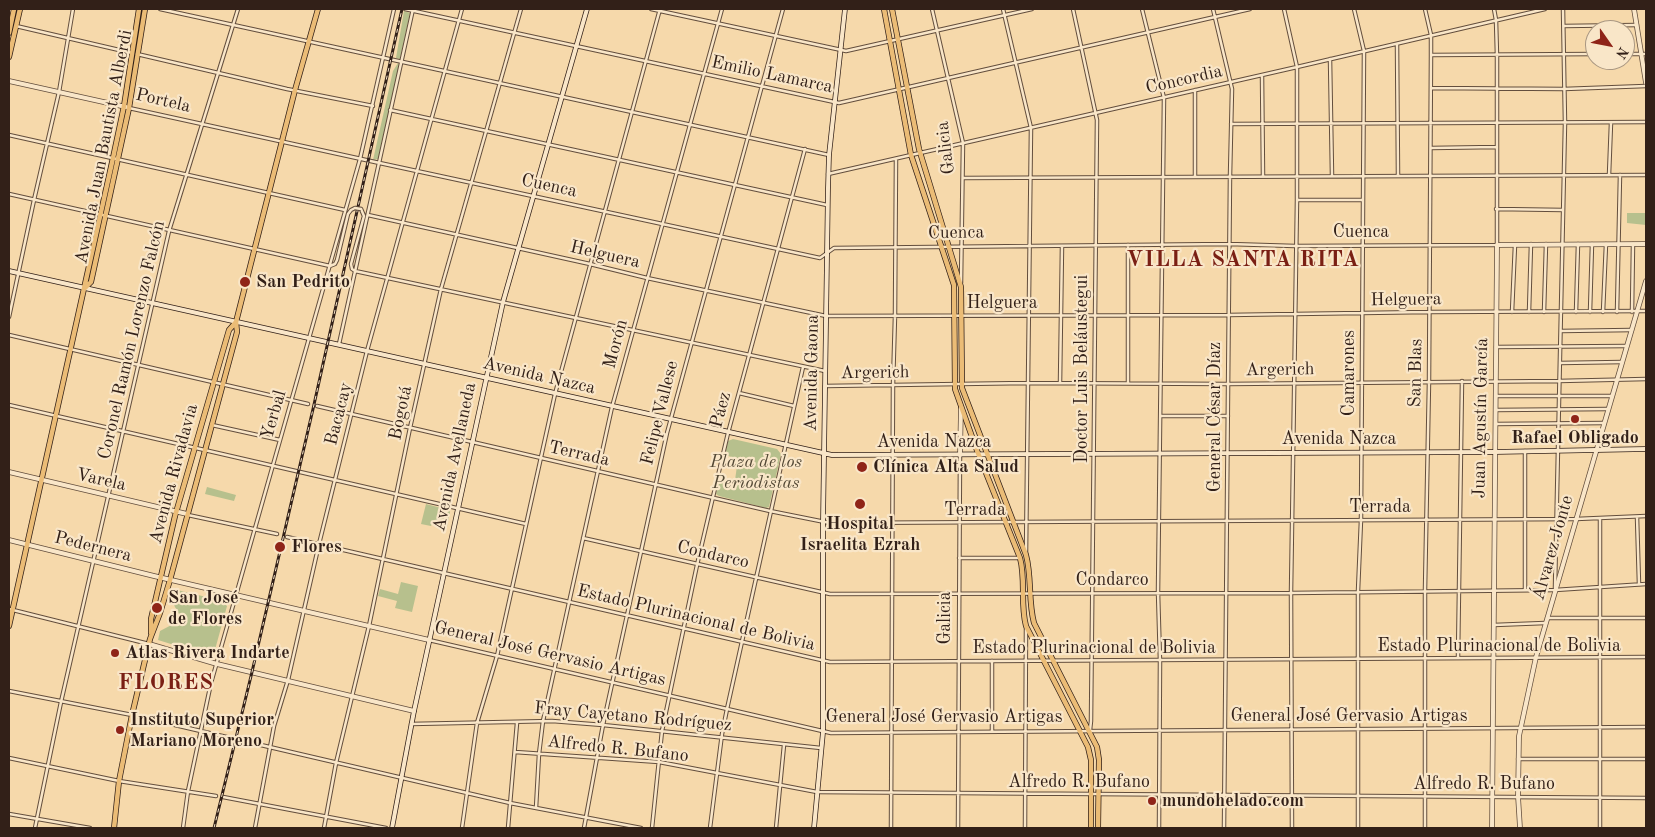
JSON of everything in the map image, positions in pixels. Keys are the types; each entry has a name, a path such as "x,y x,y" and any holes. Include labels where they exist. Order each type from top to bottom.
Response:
{"main road":[{"path":"9,57 14,9"},
{"path":"9,33 20,9"},
{"name":"Avenida Juan Bautista Alberdi","path":"135,54 139,9"},
{"name":"Avenida Juan Bautista Alberdi","path":"85,288 91,282 106,216 145,9"},
{"name":"Avenida Rivadavia","path":"114,828 119,781 149,644 170,580 237,332 236,322 295,90 318,9"},
{"name":"Avenida Avellaneda","path":"392,828 428,640 503,302 587,9"},
{"name":"Avenida Gaona","path":"814,828 823,732 823,522 828,174 845,9"},
{"path":"884,9 911,156 954,285 954,385 979,455 1020,558 1023,613 1026,626 1090,753 1091,828"},
{"path":"892,9 920,154 961,287 961,385 1026,555 1029,570 1031,611 1034,623 1095,742 1098,753 1098,828"},
{"path":"1634,9 1644,54 1646,85"},
{"name":"Portela","path":"9,81 126,107"},
{"name":"Avenida Juan Bautista Alberdi","path":"9,626 10,609 28,544 100,216 116,159"},
{"name":"Cuenca","path":"1497,245 1646,244"},
{"name":"Juan Agustín García","path":"1492,828 1497,245"},
{"name":"Avenida Nazca","path":"9,271 824,454 988,456 1646,449"},
{"name":"Álvarez Jonte","path":"1520,828 1518,758 1520,728 1536,657 1646,281"},
{"name":"Avenida Rivadavia","path":"151,636 151,619 177,512 229,330 236,322"},
{"name":"Galicia","path":"960,455 961,407"},
{"name":"Varela","path":"9,472 187,514"},
{"name":"Pedernera","path":"9,540 170,580"},
{"name":"General José Gervasio Artigas","path":"170,580 428,640"},
{"path":"149,644 216,664 414,710"}],"street":[{"path":"9,317 59,92 73,9"},
{"path":"160,9 829,155"},
{"name":"Coronel Ramón Lorenzo Falcón","path":"35,828 61,702 169,231 238,9"},
{"name":"Yerbal","path":"183,828 188,791 216,664 360,159 394,9"},
{"name":"Emilio Lamarca","path":"406,9 834,102 842,102 1250,9"},
{"name":"Bacacay","path":"255,828 274,726 288,680 319,544 367,351 462,9"},
{"name":"Bogotá","path":"324,828 336,763 369,626 410,428 442,289 521,9"},
{"path":"650,9 846,51 1032,9"},
{"name":"Morón","path":"536,808 543,722 612,407 722,9"},
{"name":"Felipe Vallese","path":"584,828 626,615 670,420 783,9"},
{"name":"Galicia","path":"932,9 962,143 961,287"},
{"path":"1003,9 1030,128 1026,555"},
{"name":"Doctor Luis Beláustegui","path":"1072,9 1096,113 1092,660 1091,721 1089,732"},
{"path":"1142,9 1146,32 1164,98 1158,592 1160,661 1158,731 1159,828"},
{"name":"General César Díaz","path":"1213,9 1231,82 1224,828"},
{"path":"1284,9 1297,67 1297,200 1291,593 1292,828"},
{"name":"Camarones","path":"1354,9 1364,51 1358,592 1358,828"},
{"name":"San Blas","path":"1425,9 1431,35 1432,55 1425,590 1425,828"},
{"name":"Juan Agustín García","path":"1494,9 1498,56 1497,245"},
{"name":"Concordia","path":"828,174 1397,44 1530,10 1545,9"},
{"path":"1555,590 1555,519 1564,210 1563,9"},
{"path":"339,345 412,10"},
{"path":"462,828 477,723 497,656 556,394 575,318 660,10"},
{"path":"12,25 218,73 373,106"},
{"path":"1564,26 1637,25"},
{"path":"1397,44 1398,176"},
{"path":"1432,55 1585,54"},
{"path":"1330,59 1332,175"},
{"path":"1262,75 1263,176"},
{"path":"1432,88 1564,89 1646,85"},
{"path":"1194,177 1195,90"},
{"name":"Portela","path":"126,107 282,142"},
{"path":"390,110 828,205"},
{"path":"1231,124 1646,122"},
{"path":"1609,175 1611,123"},
{"path":"9,135 345,210"},
{"name":"Cuenca","path":"282,142 820,258 834,248 1229,244 1295,246 1497,245"},
{"path":"1430,148 1497,147"},
{"name":"Páez","path":"652,828 662,731 712,498 805,150"},
{"path":"891,828 896,159"},
{"path":"963,178 1497,174 1646,175"},
{"path":"1617,312 1620,175"},
{"path":"9,194 100,216 330,266 335,264 337,260 349,212 355,208 361,209 364,216 351,264 355,272"},
{"path":"1297,200 1363,200"},
{"path":"1496,210 1564,210"},
{"name":"Helguera","path":"368,215 826,316 1646,312"},
{"path":"1529,312 1531,244"},
{"path":"1544,312 1546,244"},
{"path":"1576,312 1578,244"},
{"path":"1590,312 1592,244"},
{"path":"1603,312 1606,244"},
{"path":"1632,312 1633,244"},
{"path":"1128,245 1128,382"},
{"path":"1512,312 1514,245"},
{"path":"1060,383 1062,246"},
{"name":"Argerich","path":"355,272 825,371"},
{"path":"1561,330 1632,330"},
{"path":"9,335 308,404"},
{"path":"1495,347 1627,346"},
{"path":"1560,363 1622,362"},
{"path":"710,828 727,709 803,367"},
{"name":"Argerich","path":"825,386 1094,384 1128,382 1228,384 1294,382 1361,383 1646,379"},
{"path":"1458,658 1462,382"},
{"path":"739,393 794,406"},
{"path":"1495,396 1612,396"},
{"path":"9,405 526,524"},
{"name":"Terrada","path":"316,406 823,522 1460,520 1646,516"},
{"path":"1495,410 1608,409"},
{"path":"1161,416 1228,416"},
{"path":"1495,424 1604,423"},
{"path":"211,424 280,440"},
{"path":"1525,451 1525,590"},
{"name":"Galicia","path":"958,828 960,455"},
{"path":"187,514 277,534"},
{"path":"1637,517 1639,584"},
{"path":"1600,518 1600,828"},
{"name":"Estado Plurinacional de Bolivia","path":"287,537 830,662 1646,657"},
{"name":"Condarco","path":"583,538 824,593 1291,593 1555,590 1646,584"},
{"path":"959,558 1020,558"},
{"path":"10,609 149,644"},
{"path":"1547,618 1646,618"},
{"path":"1493,625 1545,623"},
{"path":"1025,828 1026,626"},
{"name":"General José Gervasio Artigas","path":"428,640 823,732 1292,731 1646,727"},
{"path":"992,661 992,732"},
{"path":"9,691 132,715 467,792 510,804 641,828"},
{"path":"508,828 517,722"},
{"name":"Fray Cayetano Rodríguez","path":"411,724 543,722 603,725 822,748"},
{"path":"776,828 784,745"},
{"name":"Alfredo R. Bufano","path":"515,752 659,762 817,792 1646,798"},
{"path":"9,758 119,781 216,796"},
{"path":"1518,758 1646,759"},
{"path":"223,797 386,828"},
{"path":"9,814 90,828"}],"green space":[{"path":"404,11 410,13 400,59 396,58"},
{"path":"398,63 378,159 373,160 393,71"},
{"path":"1627,213 1646,213 1646,225 1627,223"},
{"name":"Plaza de los Periodistas","path":"733,439 777,449 781,454 769,507 766,508 716,494 719,481 729,484 735,480 738,459 725,455 728,441"},
{"path":"207,487 236,495 234,501 205,494"},
{"path":"426,504 449,510 447,527 421,524"},
{"path":"401,582 418,586 412,612 395,608 397,601 378,596 380,589 398,594"},
{"path":"173,589 223,601 227,606 213,657 158,640 160,631 179,621 180,616 170,598"}],"railway":[{"path":"214,828 313,409 402,9"}],"place":[{"name":"San Pedrito","path":"245,282"},
{"name":"Rafael Obligado","path":"1575,419"},
{"name":"Clínica Alta Salud","path":"862,467"},
{"name":"Hospital Israelita Ezrah","path":"860,504"},
{"name":"Flores","path":"280,547"},
{"name":"San José de Flores","path":"157,608"},
{"name":"Atlas Rivera Indarte","path":"115,653"},
{"name":"Instituto Superior Mariano Moreno","path":"120,730"},
{"name":"mundohelado.com","path":"1152,801"}],"district":[{"name":"VILLA SANTA RITA","path":"1243,260"},
{"name":"FLORES","path":"166,683"}]}
